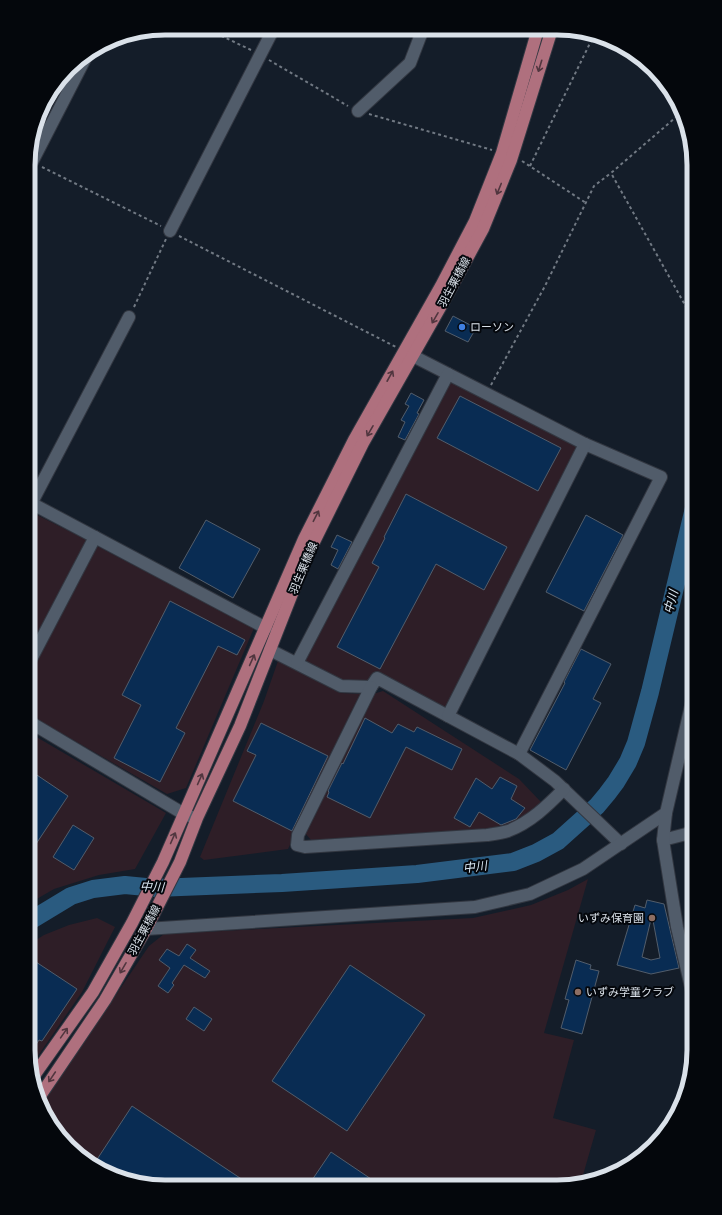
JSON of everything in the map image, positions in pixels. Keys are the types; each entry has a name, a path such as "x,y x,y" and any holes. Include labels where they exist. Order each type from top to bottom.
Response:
{"main road":[{"name":"羽生栗橋線","path":"507,154 537,35"},
{"name":"羽生栗橋線","path":"42,1093 105,1000 148,926 180,862 197,818 240,726 310,551 507,154 550,35"},
{"name":"羽生栗橋線","path":"37,1071 93,992 132,923 163,862 308,532 354,440 408,354"}],"street":[{"path":"170,231 270,35"},
{"path":"358,111 410,63 421,35"},
{"path":"36,155 82,65"},
{"path":"35,494 129,318"},
{"path":"408,354 585,444 661,477 519,754"},
{"path":"297,663 448,374"},
{"path":"448,716 585,444"},
{"path":"35,506 266,628"},
{"path":"35,652 95,537"},
{"path":"270,650 341,686 371,687"},
{"path":"564,789 544,809 530,820 507,831 487,835 305,847 297,845 298,835 371,687 377,678 519,754 564,789 621,844"},
{"path":"687,723 666,813 663,840 677,927 687,970"},
{"path":"35,724 184,814 197,818"},
{"path":"148,926 475,907 530,894 583,869 666,813"},
{"path":"663,840 687,834"}],"path":[{"path":"219,35 260,55 358,111 507,154 530,166 586,203"},
{"path":"530,166 592,40"},
{"path":"487,393 545,286 594,186 677,116"},
{"path":"35,164 170,231 408,354"},
{"path":"611,173 687,309"},
{"path":"129,318 170,231"}],"shaded area":[{"path":"450,382 580,447 446,709 374,673 368,680 345,682 305,661"},
{"path":"35,514 89,541 35,644"},
{"path":"95,545 254,628 186,788 167,794 35,718 35,660"},
{"path":"278,661 340,693 363,694 288,849 204,860 200,857 264,701"},
{"path":"383,691 519,779 541,802 520,821 487,831 311,840 305,833 373,694"},
{"path":"35,736 166,813 135,869 99,875 54,889 35,900"},
{"path":"588,879 544,1033 574,1040 553,1118 596,1130 582,1177 557,1180 148,1179 132,1176 115,1170 100,1163 86,1153 73,1142 62,1129 52,1115 45,1100 149,946 164,934 473,918 531,905 568,890"},
{"path":"97,918 115,927 82,992 36,1059 35,941 44,935 69,925"}],"building":[{"path":"453,316 476,328 468,342 445,331"},
{"path":"411,393 424,400 417,413 419,414 405,440 398,437 405,422 401,420 409,406 405,404"},
{"path":"460,396 561,448 538,491 437,438"},
{"path":"406,494 507,547 484,590 436,564 380,669 337,647 379,567 372,563"},
{"path":"586,515 623,535 584,611 546,592"},
{"path":"206,520 260,549 233,598 179,568"},
{"path":"337,535 352,542 338,569 331,565 338,550 331,547"},
{"path":"170,601 245,640 237,655 218,646 176,728 185,733 160,782 114,758 141,705 122,695"},
{"path":"581,649 611,664 593,699 601,703 566,770 530,750"},
{"path":"365,718 392,733 398,724 414,732 417,727 462,749 452,770 406,747 370,818 327,797 328,791"},
{"path":"261,723 328,756 292,831 233,801 256,755 247,751"},
{"path":"35,774 68,796 35,846"},
{"path":"500,777 517,786 511,799 525,808 516,819 501,825 479,812 470,827 454,818 476,778 492,789"},
{"path":"73,825 94,838 74,870 53,857"},
{"path":"647,900 664,904 679,968 651,974 617,965 635,905 645,908","holes":["652,915 660,958 651,960 642,957"]},
{"path":"187,944 196,950 190,958 210,971 205,978 184,965 172,983 174,985 168,993 158,986 170,968 159,960 167,949 179,956"},
{"path":"576,960 591,965 590,969 599,971 582,1034 561,1028 569,1000 565,999"},
{"path":"36,962 77,989 42,1041 39,1040 35,1046"},
{"path":"350,965 425,1015 347,1131 272,1081"},
{"path":"194,1007 212,1019 204,1031 186,1019"},
{"path":"132,1106 243,1180 148,1179 132,1176 115,1170 96,1160"},
{"path":"331,1152 373,1180 312,1180"}],"waterway":[{"name":"中川","path":"35,918 71,896 93,889 125,885 156,888 282,883 417,874 513,862 536,853 558,841 597,806 616,782 628,762 636,743 650,692 687,537"}],"place":[{"name":"ローソン","path":"462,327"},
{"name":"いずみ保育園","path":"652,918"},
{"name":"いずみ学童クラブ","path":"578,992"}]}
